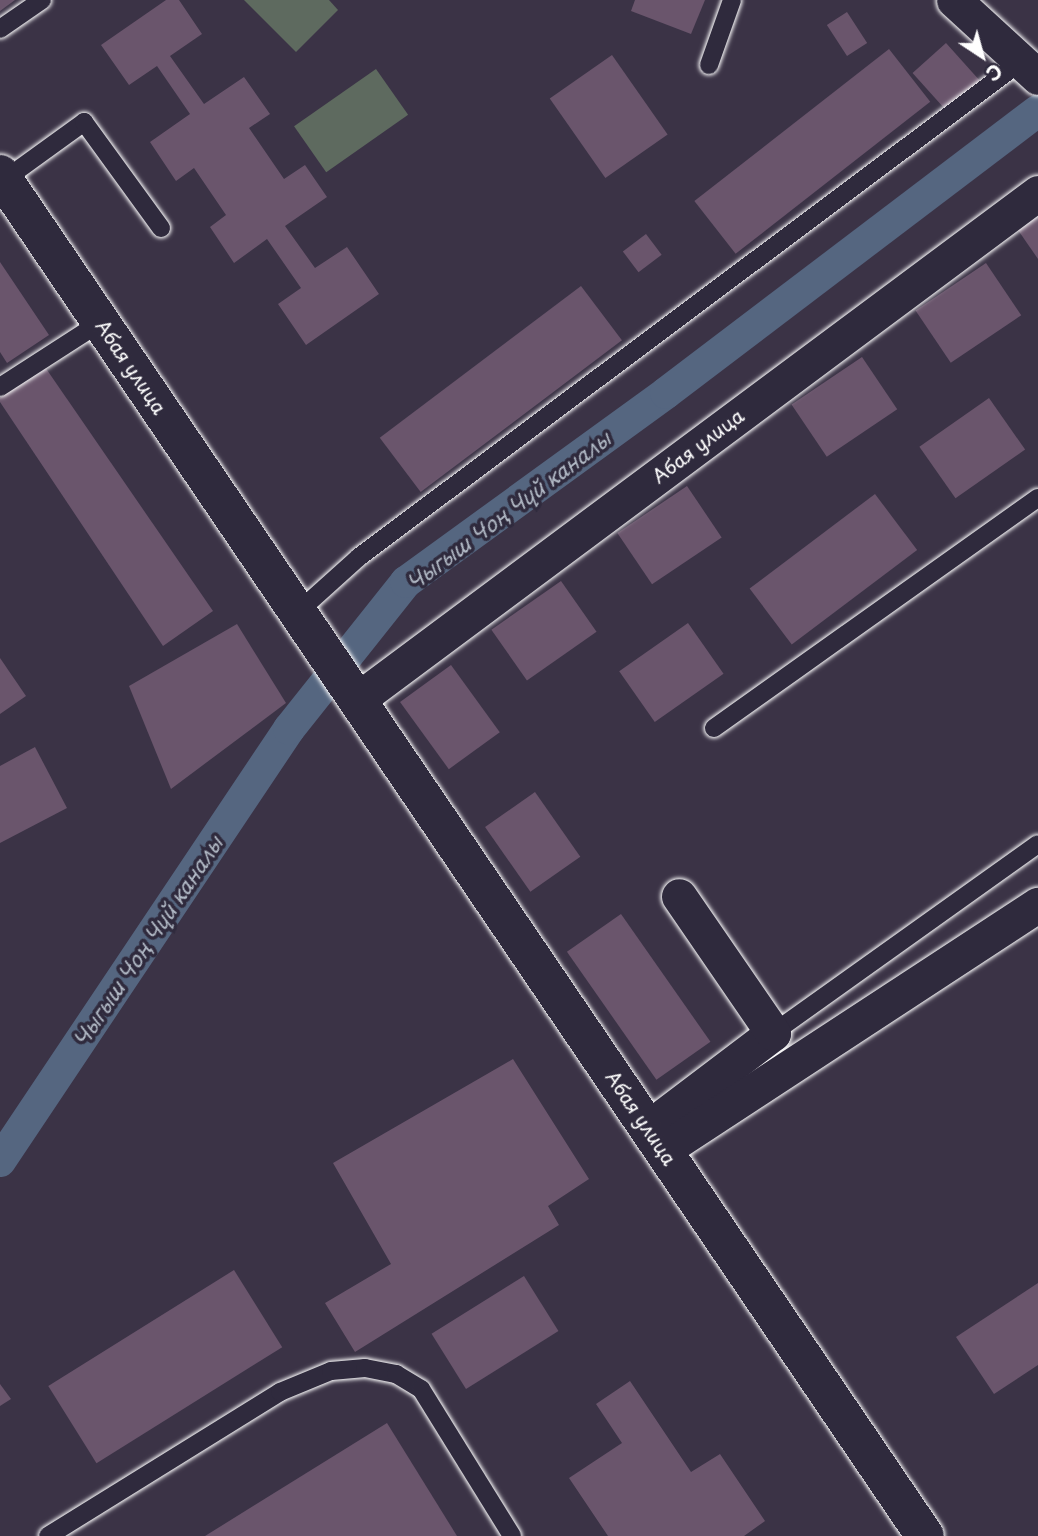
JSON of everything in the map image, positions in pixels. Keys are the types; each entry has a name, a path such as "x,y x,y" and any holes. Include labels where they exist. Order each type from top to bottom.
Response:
{"street":[{"path":"954,0 1028,70"},
{"name":"Абая улица","path":"2,177 925,1536"},
{"name":"Абая улица","path":"341,676 1038,193"},
{"path":"655,1139 773,1032 679,897"},
{"path":"655,1139 1038,905"}],"lane":[{"path":"0,29 42,0"},
{"path":"709,65 733,0"},
{"path":"298,612 359,557 1028,70"},
{"path":"2,177 84,121 161,228"},
{"path":"0,387 101,322"},
{"path":"714,728 1038,498"},
{"path":"773,1032 1038,844"},
{"path":"48,1536 280,1392 331,1371 365,1368 396,1374 421,1389 512,1536"}],"green space":[{"path":"244,0 329,0 338,10 296,52"},
{"path":"376,69 408,115 326,172 294,126"}],"building":[{"path":"0,0 15,0 0,11"},
{"path":"166,0 179,0 202,34 170,56 204,104 244,77 270,114 249,128 284,179 305,165 327,197 285,226 315,268 347,247 379,294 306,345 278,304 301,288 267,239 234,263 210,227 226,215 194,168 176,181 150,142 190,114 157,66 129,85 101,45"},
{"path":"635,0 705,0 691,34 631,11"},
{"path":"847,12 867,43 847,56 827,25"},
{"path":"946,43 981,82 947,112 913,73"},
{"path":"889,49 930,102 736,254 694,201"},
{"path":"612,55 668,134 605,178 550,99"},
{"path":"1038,216 1038,259 1018,230"},
{"path":"646,234 662,255 638,272 623,251"},
{"path":"0,262 49,335 7,363 0,352"},
{"path":"986,263 1021,315 951,363 916,311"},
{"path":"581,286 622,340 421,492 380,438"},
{"path":"862,357 897,409 827,457 792,405"},
{"path":"45,367 213,611 163,646 0,402 0,398"},
{"path":"989,398 1025,450 956,498 919,447"},
{"path":"687,486 722,537 652,584 617,533"},
{"path":"875,494 917,550 792,644 750,588"},
{"path":"561,581 597,632 527,681 491,630"},
{"path":"688,623 724,674 655,722 619,671"},
{"path":"237,624 286,703 171,789 129,686"},
{"path":"0,658 26,696 0,714"},
{"path":"451,665 500,732 449,769 400,702"},
{"path":"35,747 67,808 0,843 0,766"},
{"path":"535,792 580,857 530,892 485,827"},
{"path":"621,914 710,1042 656,1080 567,952"},
{"path":"513,1059 589,1179 548,1206 559,1225 355,1352 325,1303 391,1264 333,1163"},
{"path":"234,1270 282,1347 97,1463 48,1386"},
{"path":"524,1276 558,1331 466,1389 432,1334"},
{"path":"1038,1283 1038,1365 994,1394 956,1337"},
{"path":"630,1381 691,1472 720,1454 765,1521 744,1536 608,1536 569,1478 622,1443 596,1404"},
{"path":"0,1384 11,1399 0,1406"},
{"path":"387,1423 457,1536 205,1536"}],"waterway":[{"name":"Чыгыш Чоң Чүй каналы","path":"0,1161 289,729 406,582 666,393 1038,111"}]}
